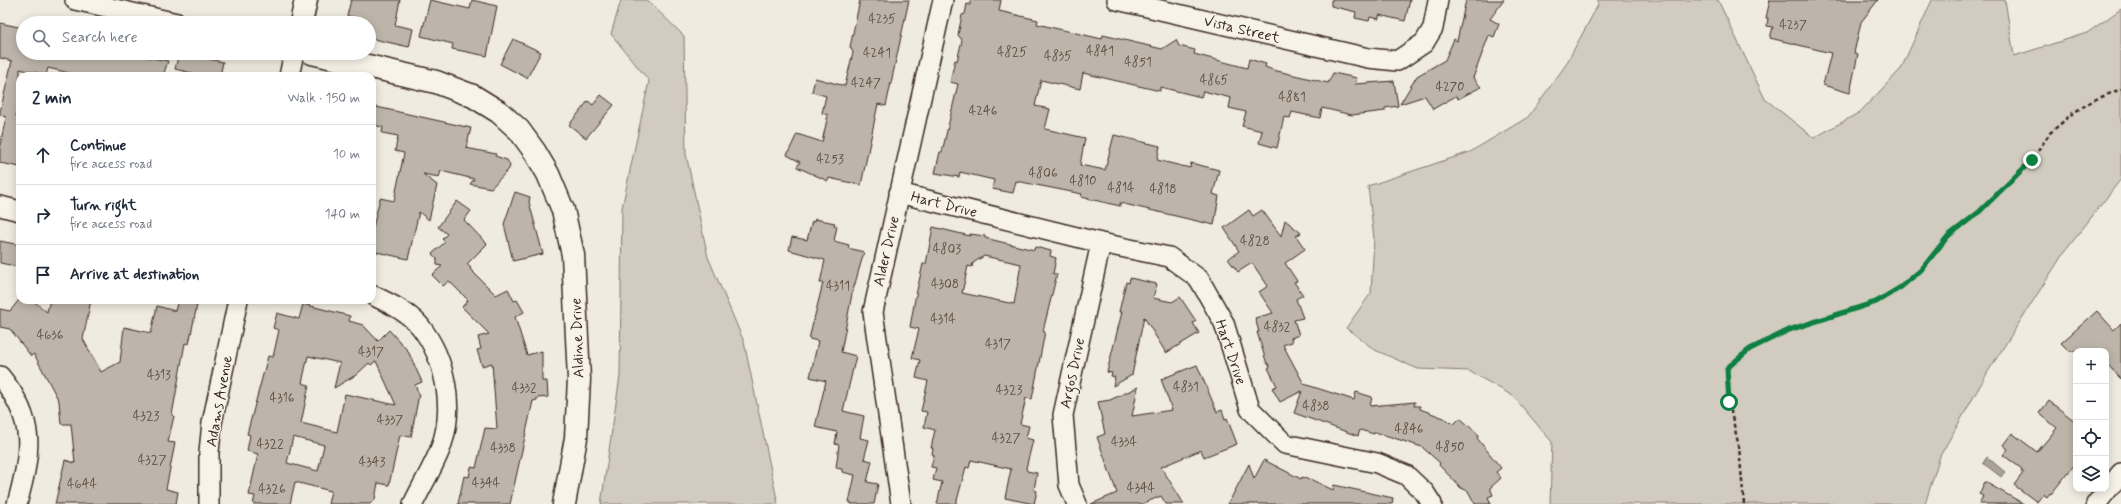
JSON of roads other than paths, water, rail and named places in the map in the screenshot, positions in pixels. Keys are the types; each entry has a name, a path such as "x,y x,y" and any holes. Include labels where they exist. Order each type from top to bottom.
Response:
{"main road":[{"path":"303,16 306,0"},
{"name":"Aldine Drive","path":"342,60 436,82 473,96 499,112 519,130 536,152 548,174 563,210 573,255 579,379 576,438 564,504"}],"street":[{"path":"75,0 146,16"},
{"name":"Alder Drive","path":"901,504 873,312 943,0"},
{"name":"Vista Street","path":"1117,0 1368,58 1397,61 1424,43 1433,28 1438,0"},
{"path":"290,72 292,60"},
{"name":"Hart Drive","path":"899,193 1168,257 1199,279 1224,322 1250,409 1285,444 1377,463 1406,475 1425,493 1432,504"},
{"path":"0,206 16,210"},
{"name":"Argos Drive","path":"1077,504 1069,485 1063,415 1101,242"},
{"path":"376,297 392,304 419,325 435,348 447,391 447,424 441,447 413,504"},
{"name":"Adams Avenue","path":"209,504 212,423 237,304"},
{"path":"0,376 14,393 24,416 28,442 27,467 17,504"},
{"path":"2107,500 2121,473"}]}
